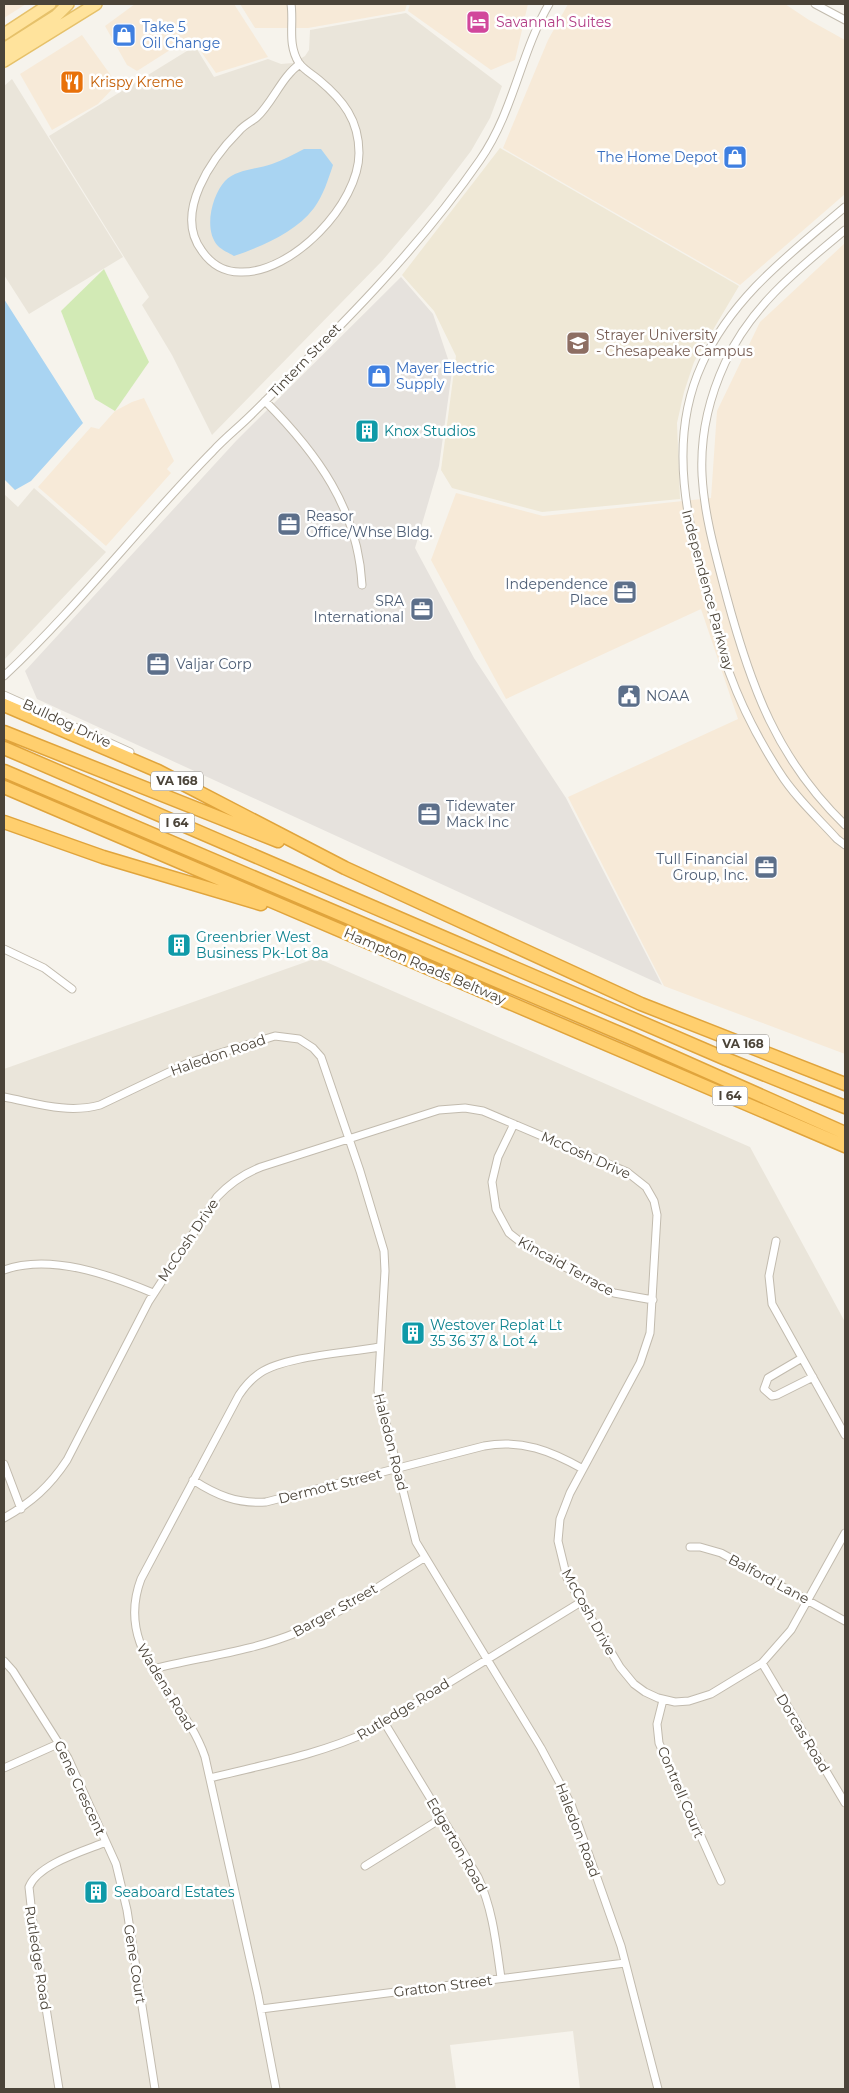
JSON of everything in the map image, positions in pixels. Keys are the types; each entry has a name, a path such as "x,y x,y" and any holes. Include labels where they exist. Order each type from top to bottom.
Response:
{"highway":[{"name":"VA 168","path":"4,706 158,771 345,868 641,1004 845,1084"},
{"path":"4,732 345,868"},
{"name":"I 64","path":"4,748 726,1059 845,1107"},
{"path":"4,755 845,1113"},
{"path":"4,771 639,1042 845,1133"},
{"name":"Hampton Roads Beltway","path":"4,787 842,1145"},
{"path":"4,822 103,857 320,922"}],"main road":[{"path":"4,34 50,4"},
{"path":"4,49 56,16 68,4"},
{"path":"4,61 82,6 96,4"}],"street":[{"path":"291,4 292,43 300,64 339,96 354,124 359,140 359,155 352,186 329,223 299,250 281,260 251,272 227,270 206,258 196,241 192,219 193,204 198,190 227,144 272,101 292,72 300,64"},
{"name":"Tintern Street","path":"4,676 58,622 211,453 265,402 388,275 481,158 510,105 535,31 549,4"},
{"path":"815,4 845,20"},
{"name":"Independence Parkway","path":"845,207 768,273 728,318 701,365 685,423 682,453 684,498 696,550 728,670 739,699 781,775 837,839 845,845"},
{"name":"Independence Parkway","path":"845,230 782,284 744,329 726,362 710,405 703,443 702,496 709,534 742,654 758,697 793,762 809,784 845,825"},
{"path":"265,402 308,446 333,485 353,534 361,565 362,585"},
{"name":"Bulldog Drive","path":"4,694 130,752"},
{"path":"4,949 44,968 72,989"},
{"name":"Haledon Road","path":"4,1097 65,1109 86,1109 100,1105 188,1063 269,1038 282,1036 304,1042 321,1057 349,1138 384,1251 385,1271 378,1391 416,1542 541,1748 571,1804 625,1963 658,2089"},
{"name":"McCosh Drive","path":"4,1518 21,1508 53,1481 67,1460 153,1293 217,1197 236,1178 261,1166 448,1108 472,1108 627,1172 646,1186 654,1201 657,1215 650,1333 640,1363 570,1493 560,1519 558,1542 567,1578 629,1679 644,1692 663,1700 689,1702 703,1697 762,1663 784,1640 809,1601 845,1533"},
{"name":"Kincaid Terrace","path":"514,1124 498,1157 492,1182 496,1209 509,1234 527,1247 614,1294 652,1300"},
{"path":"776,1241 769,1276 770,1298 845,1435"},
{"path":"4,1270 28,1263 42,1263 113,1278 153,1293"},
{"name":"Wadena Road","path":"276,2089 261,2009 210,1778 201,1746 142,1651 133,1617 135,1598 141,1580 193,1480 238,1395 248,1382 261,1372 281,1364 380,1348"},
{"path":"802,1358 768,1378 764,1389 772,1396 777,1396 813,1377"},
{"name":"Dermott Street","path":"193,1480 226,1498 256,1502 484,1446 508,1443 543,1449 583,1469"},
{"path":"4,1464 21,1508"},
{"name":"Balford Lane","path":"690,1547 700,1546 721,1554 845,1621"},
{"name":"Barger Street","path":"153,1669 262,1645 298,1632 317,1623 424,1558"},
{"name":"Rutledge Road","path":"210,1778 305,1756 339,1745 384,1722 581,1602"},
{"name":"Gene Crescent","path":"4,1661 14,1671 60,1743 106,1842"},
{"name":"Dorcas Road","path":"762,1663 845,1803"},
{"name":"Contrell Court","path":"663,1700 657,1724 659,1743 721,1881"},
{"name":"Edgerton Road","path":"384,1722 478,1877 487,1897 494,1926 501,1978"},
{"path":"4,1768 60,1743"},
{"path":"365,1866 442,1818"},
{"name":"Rutledge Road","path":"59,2089 34,1933 29,1887 32,1880 42,1870 106,1842"},
{"name":"Gene Court","path":"106,1842 122,1882 154,2089"},
{"name":"Gratton Street","path":"261,2009 625,1963"}],"shaded area":[{"path":"4,4 26,4 4,18"},
{"path":"135,4 234,4 268,57 216,73 195,43 170,50 137,71 127,65 105,26"},
{"path":"240,4 407,4 405,11 308,28 255,28"},
{"path":"410,4 528,4 515,60 491,70 408,11"},
{"path":"568,4 785,4 845,40 845,194 740,285 503,148 548,40"},
{"path":"406,13 502,86 490,118 471,151 433,201 382,261 212,435 172,355 142,305 149,297 49,136 195,46 214,77 268,59 281,64 293,63 305,56 309,50 310,30"},
{"path":"82,35 117,84 98,104 52,130 20,74"},
{"path":"12,79 123,257 29,314 4,275 4,86"},
{"name":"Strayer University - Chesapeake Campus","path":"500,148 739,286 694,362 684,392 677,423 680,499 542,512 452,488 441,470 456,356 434,311 402,275"},
{"path":"845,243 845,1054 664,986 568,797 738,719 701,609 506,699 431,560 456,493 543,516 711,498 717,411 760,322"},
{"path":"401,277 433,314 452,371 439,466 415,548 474,658 566,798 662,985 37,699 25,671 236,441"},
{"path":"144,398 174,461 167,469 171,473 106,546 38,487 91,427 99,429 115,411"},
{"path":"34,488 106,552 4,660 4,494 18,507"},
{"path":"317,958 750,1147 845,1322 845,2089 580,2089 573,2031 450,2045 456,2089 4,2089 4,1069"}],"green space":[{"path":"104,269 149,362 115,411 95,399 61,311"}],"water":[{"path":"304,149 321,149 333,165 323,193 314,208 288,232 256,248 234,256 218,246 213,239 210,222 216,195 225,181 235,174 272,164"},
{"path":"4,299 83,423 31,481 15,490 4,479"}],"place":[{"name":"Savannah Suites","path":"478,22"},
{"name":"Take 5 Oil Change","path":"124,35"},
{"name":"Krispy Kreme","path":"72,82"},
{"name":"The Home Depot","path":"735,157"},
{"name":"Strayer University - Chesapeake Campus","path":"578,343"},
{"name":"Mayer Electric Supply","path":"379,376"},
{"name":"Knox Studios","path":"367,431"},
{"name":"Reasor Office/Whse Bldg.","path":"289,524"},
{"name":"Independence Place","path":"625,592"},
{"name":"SRA International","path":"422,609"},
{"name":"Valjar Corp","path":"158,664"},
{"name":"NOAA","path":"629,696"},
{"name":"Tidewater Mack Inc","path":"429,814"},
{"name":"Tull Financial Group, Inc.","path":"766,867"},
{"name":"Greenbrier West Business Pk-Lot 8a","path":"179,945"},
{"name":"Westover Replat Lt 35 36 37 & Lot 4","path":"413,1333"},
{"name":"Seaboard Estates","path":"96,1892"}]}
